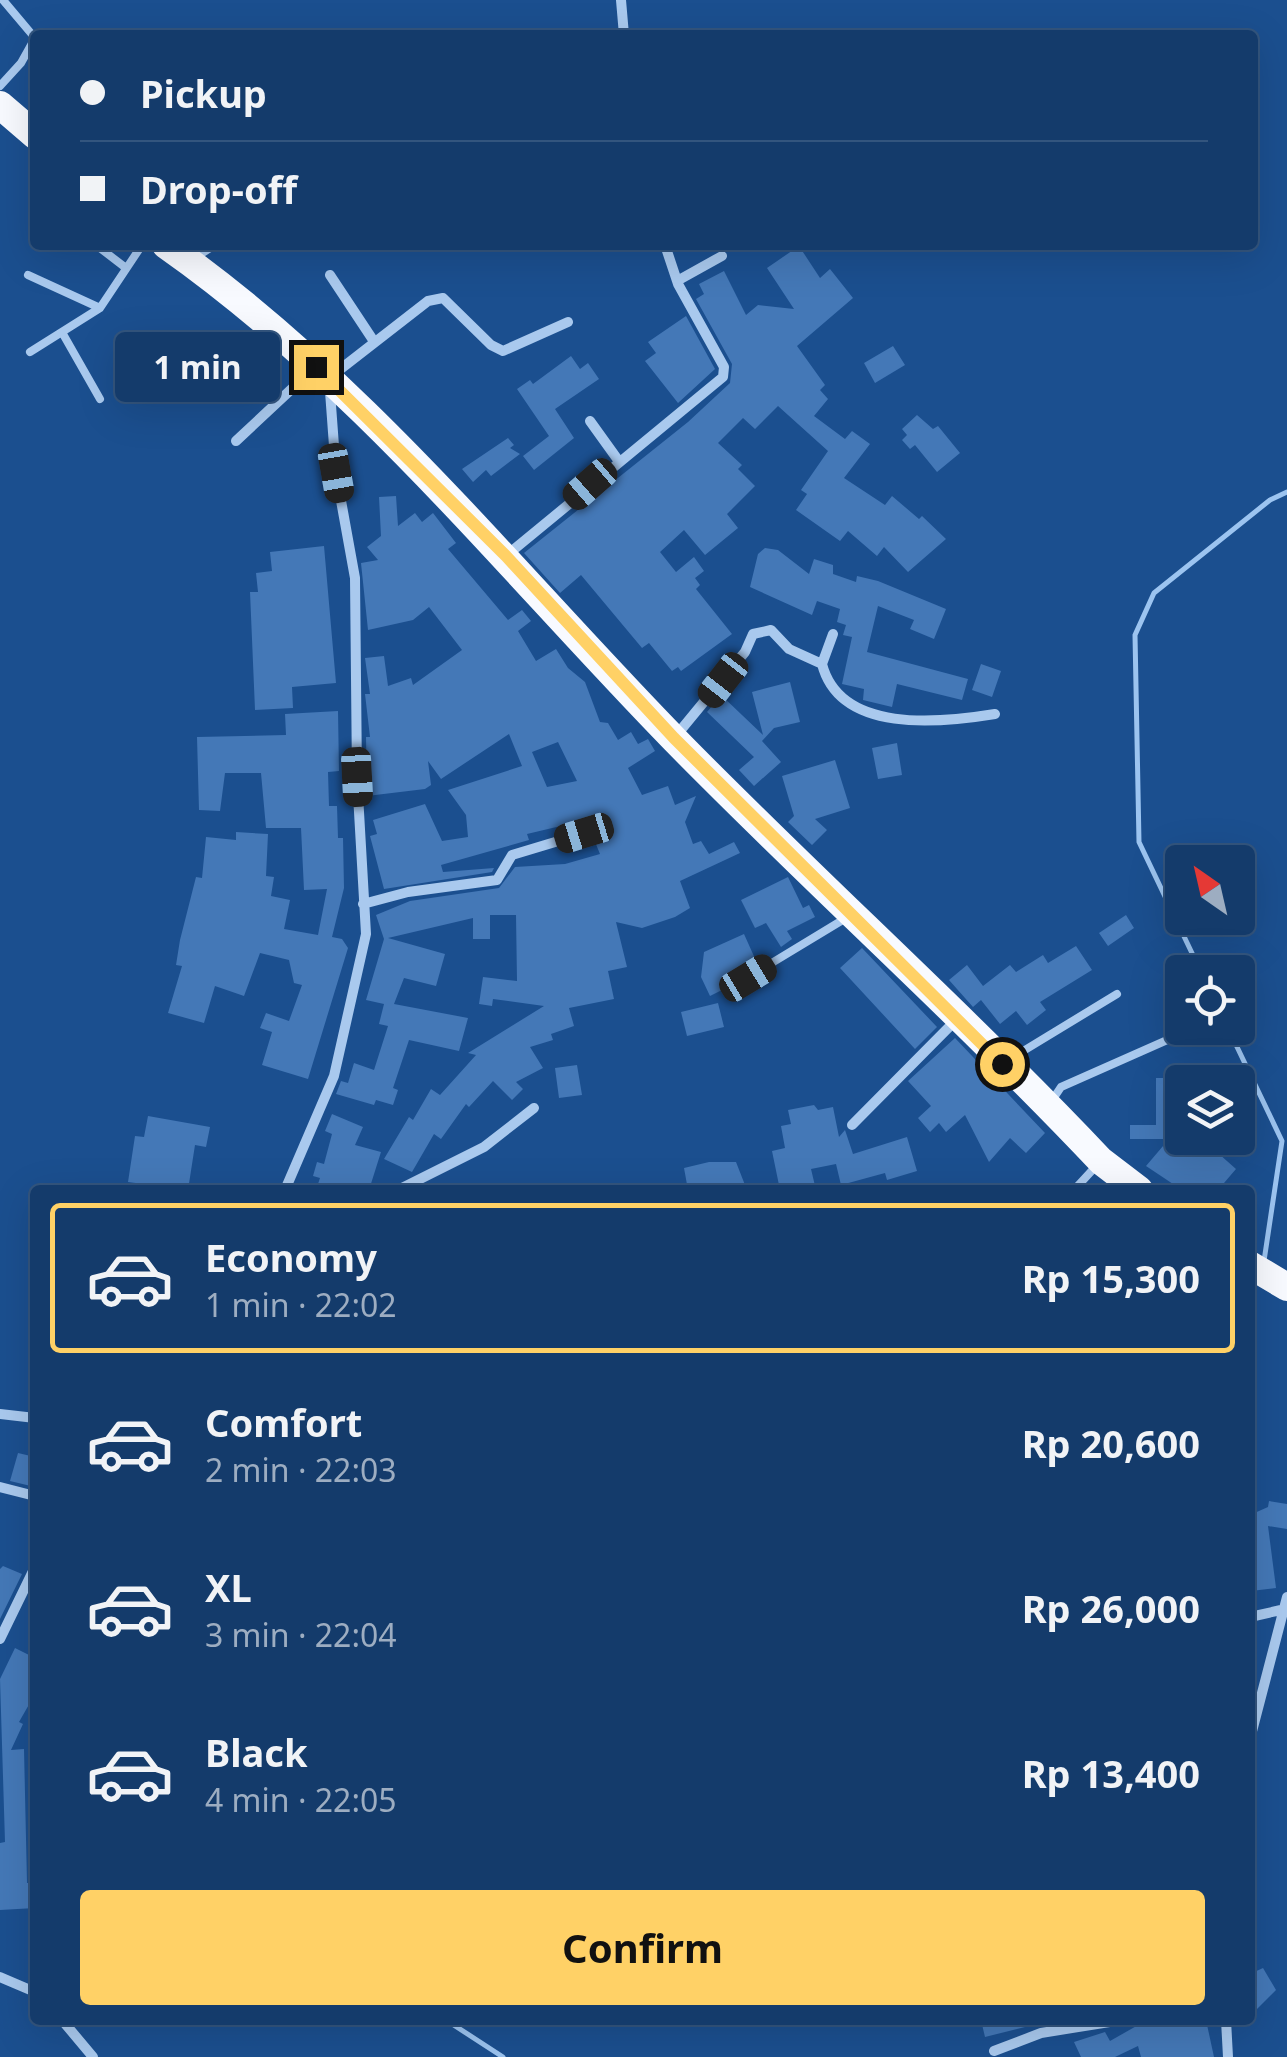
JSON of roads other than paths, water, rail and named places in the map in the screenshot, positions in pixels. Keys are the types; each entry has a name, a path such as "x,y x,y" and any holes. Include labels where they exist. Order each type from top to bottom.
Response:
{"highway":[{"path":"0,105 30,131"},
{"path":"177,253 322,372 506,556 674,738 851,915 960,1017 1101,1161 1132,1185"},
{"path":"1255,1268 1287,1287"}],"street":[{"path":"621,0 624,30"},
{"path":"506,556 723,377 724,367 677,281 667,250"},
{"path":"677,281 722,256"},
{"path":"330,275 373,340"},
{"path":"236,440 322,372 416,307 443,298 490,345 503,351 568,322"},
{"path":"287,1185 334,1076 364,948 354,578 322,372"},
{"path":"590,422 618,460"},
{"path":"674,738 761,630 771,630 789,649 822,664"},
{"path":"833,634 822,664 833,692 850,705 905,721 948,722 995,714"},
{"path":"363,904 408,892 497,880 512,855 584,833"},
{"path":"852,1125 960,1017"},
{"path":"408,1185 484,1147 534,1108"},
{"path":"0,1414 30,1417"},
{"path":"0,1487 30,1495"},
{"path":"0,1639 30,1577"},
{"path":"1255,1718 1280,1610 1287,1597"},
{"path":"1255,1616 1280,1610"},
{"path":"0,1976 30,1990"},
{"path":"66,2025 94,2057"},
{"path":"994,2051 1041,2033 1091,2025"},
{"path":"1226,2025 1228,2057"}],"lane":[{"path":"3,0 30,33"},
{"path":"0,86 21,63 30,46"},
{"path":"103,250 126,268"},
{"path":"30,352 100,308 139,250"},
{"path":"28,275 100,308"},
{"path":"62,334 100,399"},
{"path":"748,978 851,915"},
{"path":"1002,1064 1118,994"},
{"path":"1048,1105 1061,1087 1165,1041"},
{"path":"1079,1185 1101,1161"}],"waterway":[{"path":"1193,955 1139,842 1135,635 1154,593 1270,500 1287,492"},
{"path":"1236,1045 1282,1141 1264,1261"},
{"path":"454,2025 503,2057"}]}
